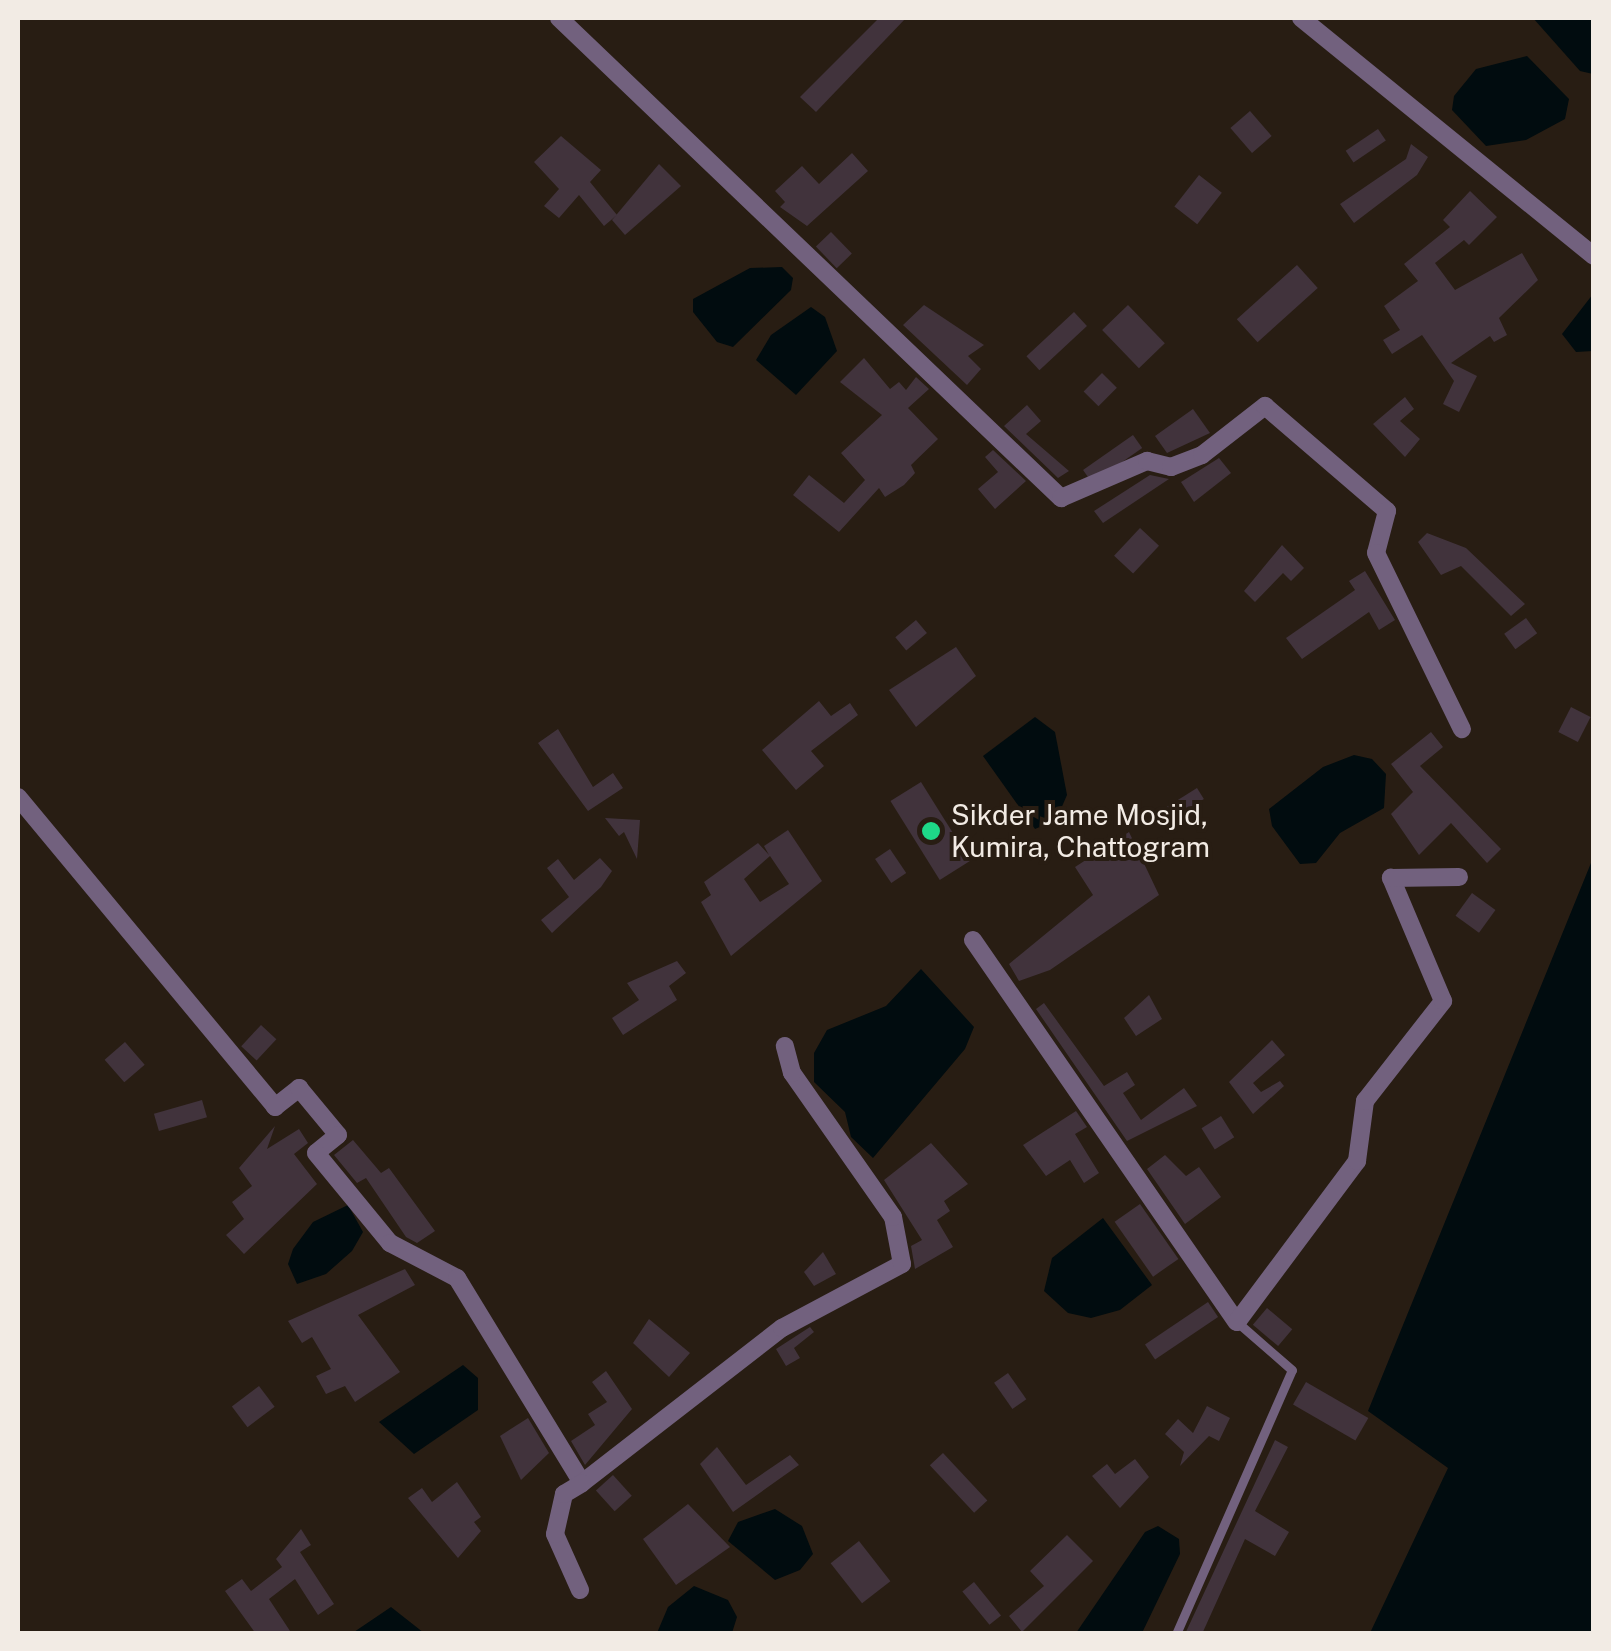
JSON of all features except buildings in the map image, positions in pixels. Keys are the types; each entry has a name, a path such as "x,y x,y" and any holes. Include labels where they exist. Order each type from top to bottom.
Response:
{"street":[{"path":"559,18 1061,498 1147,461 1170,468 1202,454 1265,406 1387,511 1376,553 1462,729"},
{"path":"1302,18 1594,256"},
{"path":"18,797 275,1107 299,1088 338,1135 316,1154 390,1243 457,1278 582,1483"},
{"path":"973,940 1237,1322 1357,1160 1365,1101 1443,1001 1391,878 1458,877"},
{"path":"580,1590 554,1534 564,1494 782,1328 902,1264 892,1217 792,1073 785,1046"}],"lane":[{"path":"1176,1634 1292,1370 1237,1322"}],"shaded area":[{"path":"1533,18 1593,18 1593,74 1580,71"},
{"path":"1527,56 1569,99 1565,119 1526,140 1486,146 1452,110 1454,96 1476,69"},
{"path":"782,267 793,278 791,290 733,347 717,342 693,312 693,299 750,268"},
{"path":"1593,294 1593,351 1576,352 1562,334"},
{"path":"811,307 825,317 837,351 796,395 756,360 771,335"},
{"path":"1035,717 1055,732 1067,795 1056,820 1035,829 983,756"},
{"path":"1354,755 1372,759 1386,774 1384,808 1340,833 1316,863 1300,864 1272,826 1269,809 1323,767"},
{"path":"1593,858 1593,1633 1370,1633 1448,1468 1368,1411"},
{"path":"921,969 974,1027 965,1049 873,1158 851,1137 845,1112 814,1082 814,1053 827,1030 886,1006"},
{"path":"348,1205 363,1232 352,1251 326,1274 297,1284 288,1264 293,1249 313,1222"},
{"path":"1103,1218 1152,1285 1120,1310 1091,1318 1068,1313 1044,1291 1052,1258"},
{"path":"463,1365 478,1378 478,1410 414,1454 379,1422"},
{"path":"775,1509 802,1526 813,1554 800,1570 775,1580 728,1541 738,1522"},
{"path":"1158,1526 1179,1539 1180,1554 1142,1633 1076,1633 1145,1532"},
{"path":"694,1586 728,1600 737,1617 732,1633 657,1633 668,1607"},
{"path":"391,1607 424,1633 341,1633 354,1632"}],"place":[{"name":"Sikder Jame Mosjid, Kumira, Chattogram","path":"931,831"}]}
